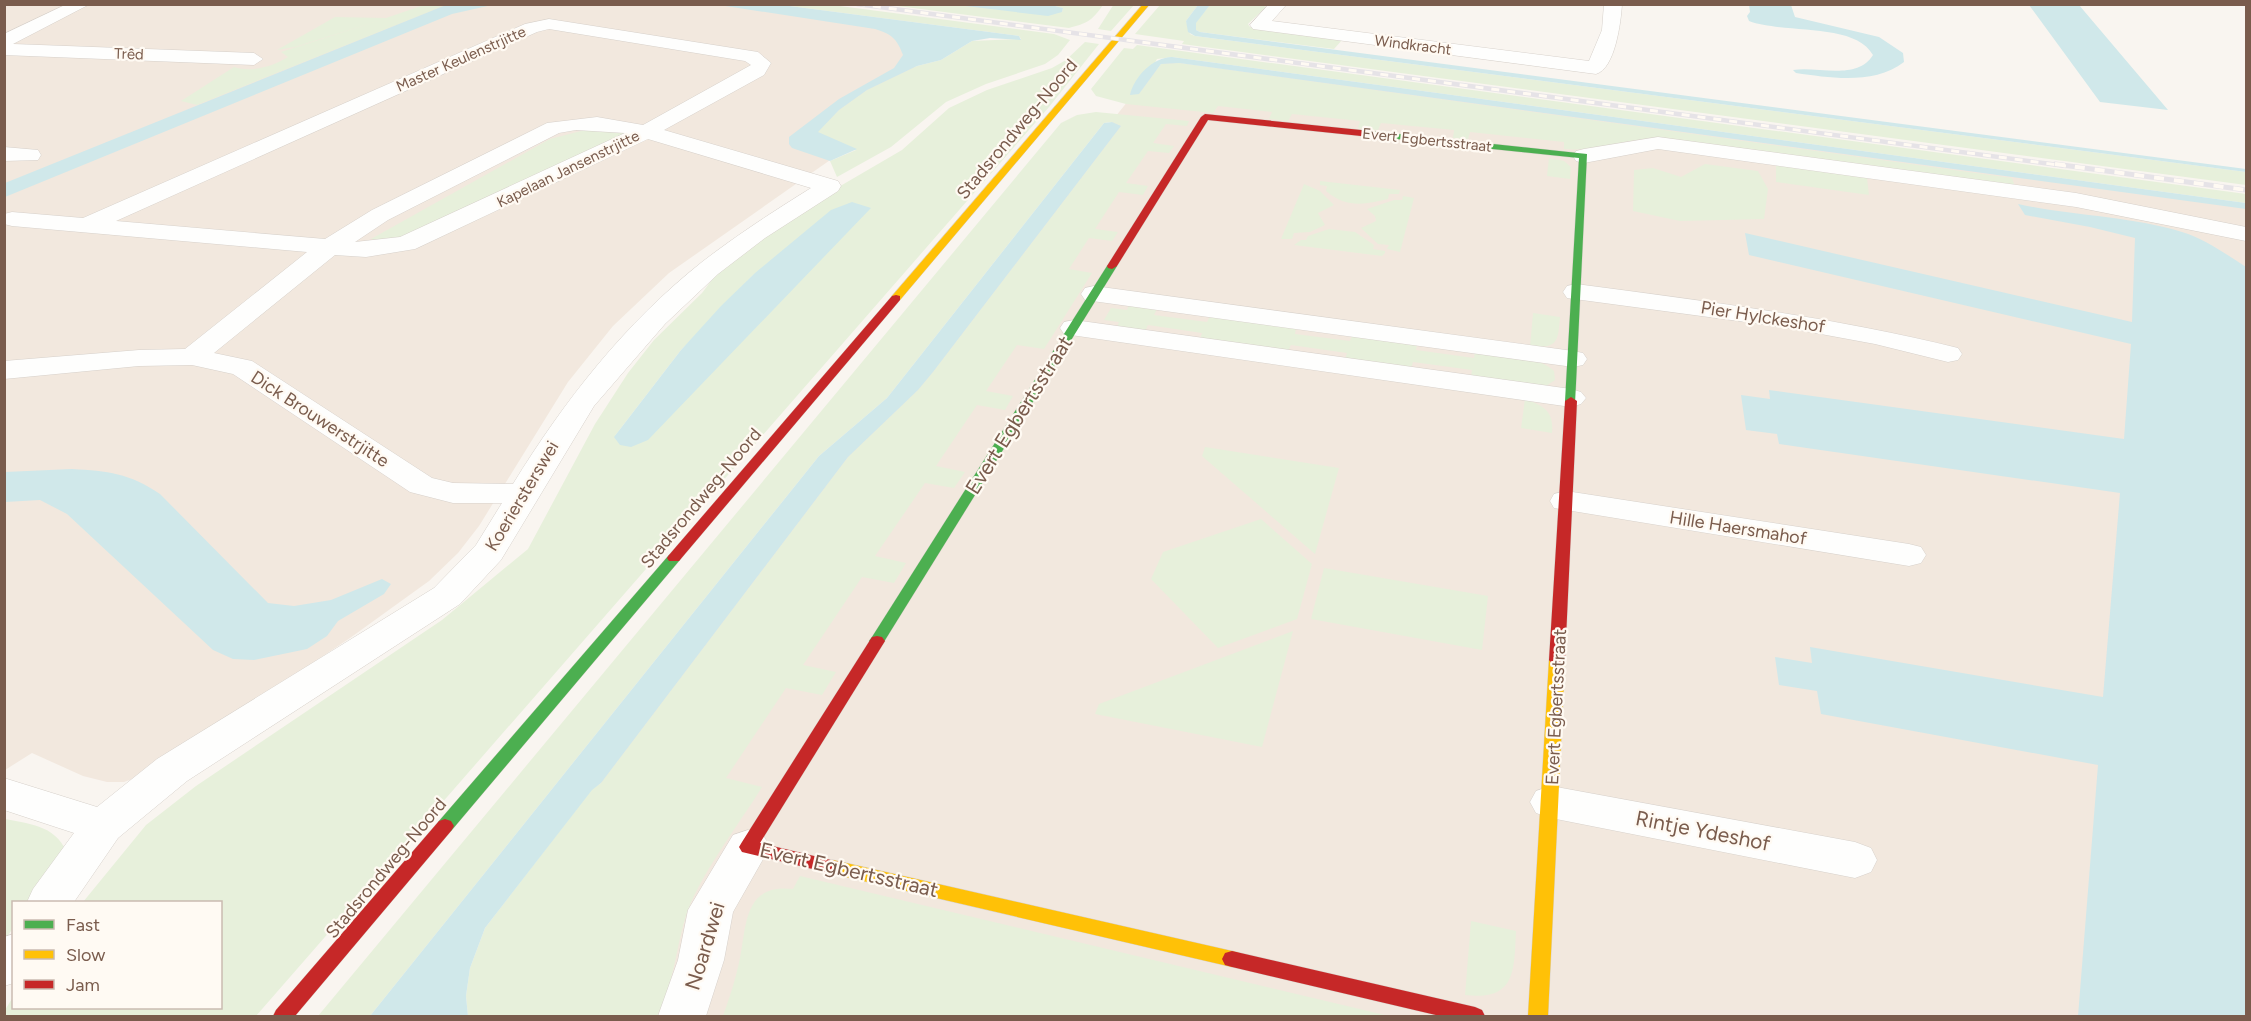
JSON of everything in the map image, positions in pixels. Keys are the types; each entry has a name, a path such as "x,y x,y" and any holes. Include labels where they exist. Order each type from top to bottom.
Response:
{"street":[{"path":"4,41 82,4"},
{"name":"Stadsrondweg-Noord","path":"283,1017 1147,4"},
{"name":"Windkracht","path":"1279,4 1259,25 1596,68 1611,30 1613,4"},
{"name":"Master Keulenstrjitte","path":"87,225 531,28 549,24 567,25 751,56 760,63 757,71 646,131"},
{"name":"Trêd","path":"4,49 254,59"},
{"name":"Evert Egbertsstraat","path":"1475,1017 748,847 1205,117 1584,156 1538,1017"},
{"name":"Kapelaan Jansenstrjitte","path":"192,357 328,248 380,216 554,127 574,123 598,123 646,131"},
{"name":"Kapelaan Jansenstrjitte","path":"328,248 366,250 406,244 646,131"},
{"name":"Koeriersterswei","path":"50,901 103,826 172,770 447,596 489,552 583,400 655,318 709,269 756,233 830,186 646,131"},
{"path":"1584,156 1658,143 2076,200 2247,234"},
{"path":"4,154 30,155"},
{"name":"Master Keulenstrjitte","path":"12,219 328,248"},
{"name":"Pier Hylckeshof","path":"1576,292 1794,321 1875,336 1948,354"},
{"path":"1094,294 1573,359"},
{"name":"Evert Egbertsstraat","path":"1074,328 1571,398"},
{"name":"Dick Brouwerstrjitte","path":"4,370 140,358 192,357 242,367 421,485 453,493 524,494"},
{"name":"Hille Haersmahof","path":"1566,501 1909,555"},
{"path":"4,794 103,826"},
{"name":"Rintje Ydeshof","path":"1551,802 1855,860"},
{"name":"Noardwei","path":"682,1017 701,960 711,910 748,847"}],"shaded area":[{"path":"743,4 942,37 833,158 669,273 613,326 568,382 479,526 458,553 429,581 350,638 152,770 135,778 124,782 107,782 83,776 32,753 5,770 5,5"},
{"path":"1165,61 2246,205 2246,1016 542,1016 610,747 1136,91"}],"green space":[{"path":"1114,4 1134,5 1111,31 1098,29"},
{"path":"424,5 446,5 197,105 181,101 234,67 255,69 269,66 288,57 281,52 384,19 295,47 277,50 335,17 386,18"},
{"path":"782,5 832,5 1054,34 1070,40 1058,55 1045,64 986,84 946,102 891,147 837,177 830,161 856,150 817,132 839,110 867,90 917,66 941,60 972,41 1021,39 1019,36"},
{"path":"890,5 957,5 1062,12 1063,8 1051,5 1103,5 1088,21 1069,28"},
{"path":"1160,5 1198,5 1186,21 1190,34 1195,36 2246,172 2246,185 1182,44 1184,41 1135,34"},
{"path":"1210,5 1262,5 1266,7 1248,24 1250,27 1343,39 1334,49 1200,32 1196,30 1195,23"},
{"path":"1085,42 1099,44 1049,107 256,1016 5,1016 5,1010 12,999 12,1009 222,1009 222,901 84,901 146,825 196,786 442,620 528,549 595,424 628,373 654,340 702,293 714,277 760,240 830,192 902,150 949,108 987,90 1052,68 1066,60","holes":["755,273 614,437 681,350"]},
{"path":"1137,45 2246,194 2246,203 1172,57 1157,59 1139,94 1161,64 1179,63 2012,178 2015,187 1657,138 1587,149 1564,149 1564,142 1470,132 1468,139 1453,138 1454,130 1381,123 1378,130 1358,128 1360,121 1292,114 1288,121 1269,119 1272,112 1218,106 1213,113 1126,104 1096,96 1091,89 1124,48 1133,49"},
{"path":"1096,112 1189,121 1187,126 1166,124 1153,143 1174,146 1169,153 1148,151 1126,183 1148,186 1143,195 1119,192 1095,229 1118,232 1112,241 1089,238 1069,269 1092,273 1044,349 1017,345 986,391 1013,396 1005,410 977,405 936,466 965,472 954,488 925,483 875,556 906,563 894,583 862,577 803,665 836,672 822,695 786,688 726,778 762,787 708,870 691,904 685,919 667,992 657,1016 468,1016 466,996 470,968 485,928 592,789 601,783 848,457 918,390 933,372 1121,126 1112,122 1104,123 887,398 819,456 370,1016 318,1016 1061,123 1077,115"},
{"path":"585,130 625,133 398,241 371,239 550,139"},
{"path":"1549,158 1564,161 1571,167 1570,179 1547,176"},
{"path":"1705,164 1758,171 1768,189 1764,219 1680,221 1633,211 1634,170 1653,168 1681,177"},
{"path":"1776,165 1867,178 1869,195 1776,182"},
{"path":"1320,181 1400,190 1399,194 1389,194 1388,199 1356,204 1333,196 1326,191 1327,186 1320,185"},
{"path":"1304,184 1320,191 1334,205 1318,213 1325,225 1310,232 1294,233 1292,239 1281,239"},
{"path":"1403,196 1414,198 1400,252 1387,249 1389,245 1378,244 1361,228 1376,221 1375,216 1367,209 1394,200 1402,200"},
{"path":"1329,229 1355,232 1374,245 1373,249 1385,251 1385,253 1382,256 1294,245 1301,240 1306,240 1308,236"},
{"path":"1129,305 1157,309 1154,315 1207,322 1210,316 1296,328 1295,334 1350,341 1352,336 1417,345 1416,350 1474,358 1475,352 1517,357 1546,365 1554,371 1555,380 1546,386 1471,377 1472,370 1413,362 1411,368 1345,359 1347,353 1291,345 1288,351 1200,339 1202,333 1148,325 1145,331 1117,327 1119,322 1104,320 1111,308 1127,310"},
{"path":"1533,313 1560,317 1557,338 1551,345 1530,347"},
{"path":"1525,399 1546,410 1551,419 1552,433 1521,428"},
{"path":"1205,447 1339,468 1315,554 1202,456"},
{"path":"1261,519 1312,564 1297,619 1218,648 1151,579 1163,552"},
{"path":"1324,568 1488,596 1482,650 1311,619"},
{"path":"1293,631 1262,747 1095,714 1099,704"},
{"path":"5,819 35,825 51,833 64,847 69,857 35,901 12,901 12,930 5,940"},
{"path":"800,876 1389,1016 723,1016 732,990 750,911 764,893 776,889 793,889"},
{"path":"1471,921 1516,931 1514,959 1509,980 1503,988 1482,996 1465,995"}],"water":[{"path":"446,5 492,5 452,14 5,197 5,183"},
{"path":"719,5 782,5 1019,36 1021,40 990,38 972,41 941,60 917,66 867,90 839,110 818,132 857,149 830,161 792,148 789,144 789,137 839,99 894,68 903,55 896,41 890,35 875,29"},
{"path":"957,5 1051,5 1063,8 1062,12 1048,16"},
{"path":"1198,5 1210,5 1196,23 1196,30 1200,32 2246,169 2246,172 1195,36 1188,32 1186,21"},
{"path":"1749,5 1791,5 1795,17 1879,37 1903,53 1904,62 1892,69 1866,77 1838,78 1796,73 1793,70 1836,71 1857,68 1873,55 1864,45 1835,33 1763,25 1749,21 1747,16 1750,12"},
{"path":"2029,5 2079,5 2168,110 2100,102"},
{"path":"1172,57 2246,203 2246,209 1179,63 1161,64 1139,94 1130,95 1145,69 1158,60"},
{"path":"1112,122 1121,126 933,372 918,390 848,457 601,783 592,790 485,928 470,968 466,996 468,1016 370,1016 819,456 887,398 1104,123"},
{"path":"852,202 871,208 648,440 631,447 620,445 614,437 681,350 721,306 755,273 831,210"},
{"path":"2018,204 2121,219 2182,232 2207,243 2246,267 2246,1016 2078,1016 2098,765 1821,714 1817,691 1779,685 1775,657 1812,663 1810,647 2103,697 2120,493 1779,444 1777,434 1746,430 1741,395 1770,399 1769,390 2124,439 2131,344 1749,255 1745,233 2132,322 2135,238 2025,215"},
{"path":"72,469 118,474 160,494 268,603 294,606 331,600 382,579 391,584 384,594 338,621 327,636 307,649 254,660 233,659 213,650 67,514 40,500 5,502 5,472"}],"railway":[{"path":"857,4 2066,166"},
{"path":"2055,164 2246,190"}],"traffic: fast":[{"path":"1361,133 1584,156 1571,401"},
{"path":"877,641 1112,266"},
{"path":"445,826 674,558"}],"traffic: slow":[{"path":"896,298 1147,4"},
{"path":"1538,1016 1557,660"},
{"path":"833,867 1232,959"}],"traffic: jam":[{"path":"1112,266 1205,117 1361,133"},
{"path":"674,558 896,298"},
{"path":"1557,660 1571,401"},
{"path":"833,867 748,847 877,641"},
{"path":"283,1016 445,826"},
{"path":"1232,959 1475,1016"}]}
